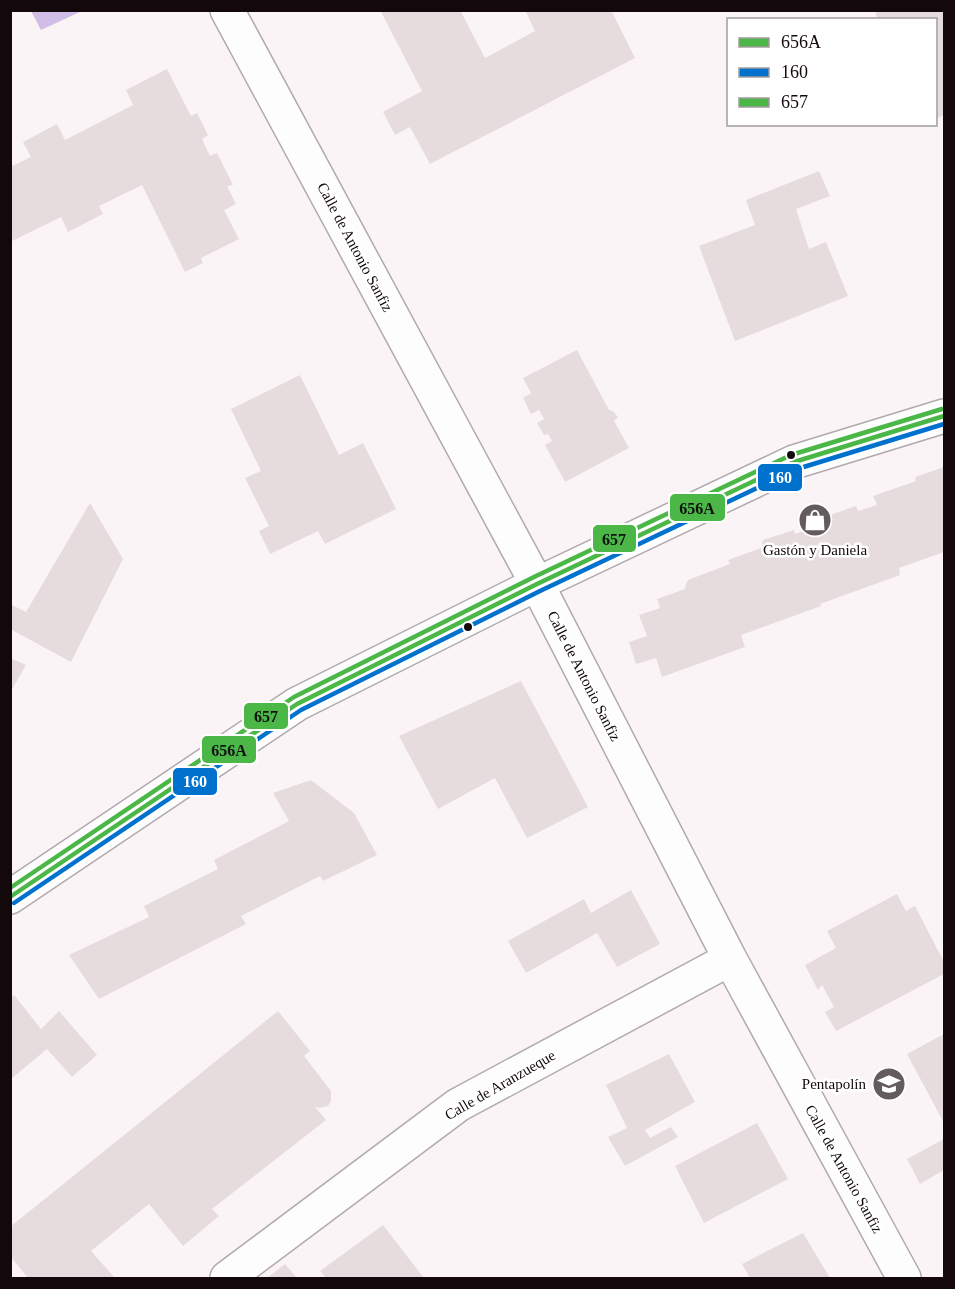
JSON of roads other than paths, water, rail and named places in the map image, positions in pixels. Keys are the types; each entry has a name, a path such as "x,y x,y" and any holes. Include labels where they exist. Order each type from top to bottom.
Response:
{"street":[{"name":"Calle de Antonio Sanfiz","path":"227,10 537,584 730,959 904,1278"},
{"path":"10,897 297,704 537,584 794,462 945,416"},
{"name":"Calle de Aranzueque","path":"227,1278 458,1105 730,959"}],"place":[{"name":"Gastón y Daniela","path":"815,520"},
{"name":"Pentapolín","path":"889,1084"}]}
